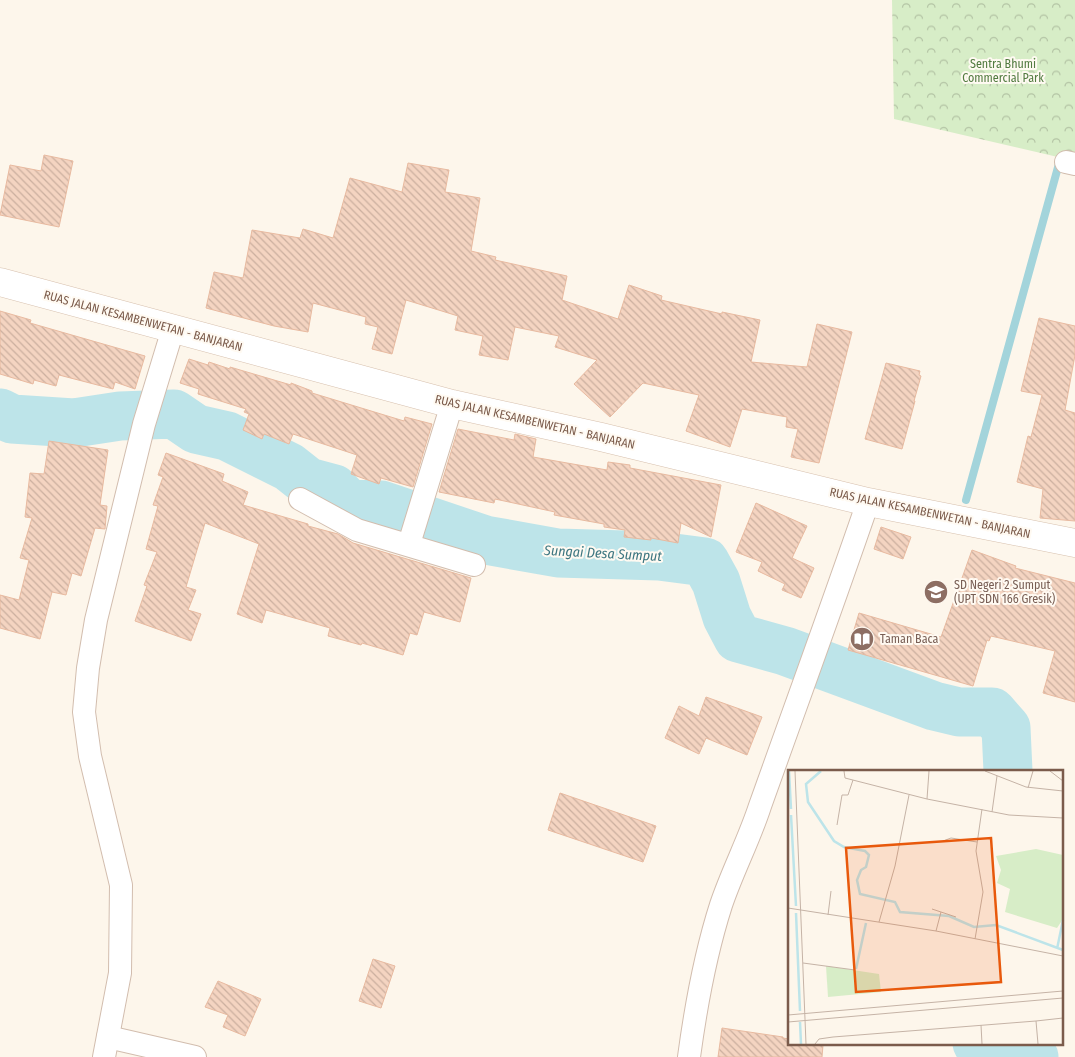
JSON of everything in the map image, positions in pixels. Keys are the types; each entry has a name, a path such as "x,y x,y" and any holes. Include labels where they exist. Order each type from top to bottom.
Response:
{"main road":[{"name":"RUAS JALAN KESAMBENWETAN - BANJARAN","path":"0,282 452,404 602,437 868,502 1075,543"}],"street":[{"path":"173,329 149,402 96,620 88,668 84,712 90,756 120,885 120,973 106,1047 195,1057"},
{"path":"414,530 452,404"},
{"path":"300,499 357,530 414,530 474,565"},
{"path":"689,1057 698,997 708,949 722,903 753,828 868,502"}],"green space":[{"name":"Sentra Bhumi Commercial Park","path":"892,0 1075,0 1075,161 894,119"}],"building":[{"path":"44,155 73,161 59,227 0,215 10,165 41,171"},
{"path":"408,163 449,170 445,192 480,198 471,251 496,257 495,260 567,276 562,300 618,319 629,285 662,296 661,300 722,314 722,312 760,320 751,362 807,367 817,324 852,332 819,463 791,457 798,429 786,427 787,417 742,409 730,447 686,431 699,395 643,383 610,417 574,384 597,360 555,347 559,336 515,327 508,360 479,355 483,336 455,330 458,316 406,300 392,354 372,349 378,327 365,324 366,317 313,303 308,332 274,326 206,308 214,272 243,278 252,230 300,238 303,229 333,238 350,178 402,192"},
{"path":"0,311 31,320 30,323 145,356 135,389 115,382 113,389 59,375 56,386 34,380 33,384 0,374"},
{"path":"1039,318 1075,326 1075,355 1065,410 1075,413 1075,521 1040,518 1043,489 1017,482 1028,436 1031,437 1042,395 1021,391"},
{"path":"189,359 208,365 209,362 230,369 230,367 291,385 291,383 312,391 312,393 404,421 405,417 432,424 413,487 381,478 379,484 351,474 357,455 293,434 289,444 264,434 262,439 243,430 249,414 244,412 246,409 198,394 199,389 180,383"},
{"path":"886,363 920,371 919,375 921,376 902,449 865,439"},
{"path":"458,429 514,440 515,434 536,439 533,457 607,470 608,462 630,465 630,468 721,485 711,537 681,523 678,543 651,538 651,540 624,537 625,530 604,527 604,524 554,515 555,512 495,499 494,503 439,492"},
{"path":"49,441 108,450 100,505 107,506 105,529 95,528 81,576 72,573 66,595 52,592 40,639 0,628 0,595 19,600 29,560 20,558 32,518 25,517 30,473 44,474"},
{"path":"166,453 224,474 222,481 248,492 243,505 338,534 353,543 471,578 460,622 424,612 417,635 410,633 403,655 362,643 361,645 328,636 330,628 266,610 262,623 237,614 259,544 205,523 186,587 196,590 188,610 201,614 191,641 135,621 147,586 144,585 157,552 146,549 158,506 153,505 163,477 158,475"},
{"path":"756,503 807,526 792,558 814,568 801,598 782,590 785,584 758,571 762,562 736,552"},
{"path":"881,527 911,537 903,559 874,549"},
{"path":"972,550 1016,566 1015,568 1075,583 1075,702 1043,693 1055,651 991,636 989,641 987,640 973,686 848,650 859,613 941,637"},
{"path":"706,697 762,717 747,755 706,738 699,754 665,738 679,706 699,716"},
{"path":"560,793 656,826 643,862 548,830"},
{"path":"373,959 395,966 381,1008 359,1001"},
{"path":"218,981 261,999 245,1036 223,1027 228,1015 205,1007"},
{"path":"722,1028 783,1037 788,1039 788,1044 823,1045 822,1057 718,1057"}],"waterway":[{"path":"966,500 1060,160"},
{"name":"Sungai Desa Sumput","path":"0,413 12,419 74,423 120,416 174,414 196,429 227,436 289,467 308,482 334,489 349,504 381,505 485,540 558,553 659,556 705,562 716,582 727,617 738,638 785,651 934,706 959,712 992,712 1006,728 1008,770"},
{"name":"Sungai Desa Sumput","path":"981,1044 1034,1057"}],"place":[{"name":"SD Negeri 2 Sumput (UPT SDN 166 Gresik)","path":"936,592"},
{"name":"Taman Baca","path":"862,639"}]}
